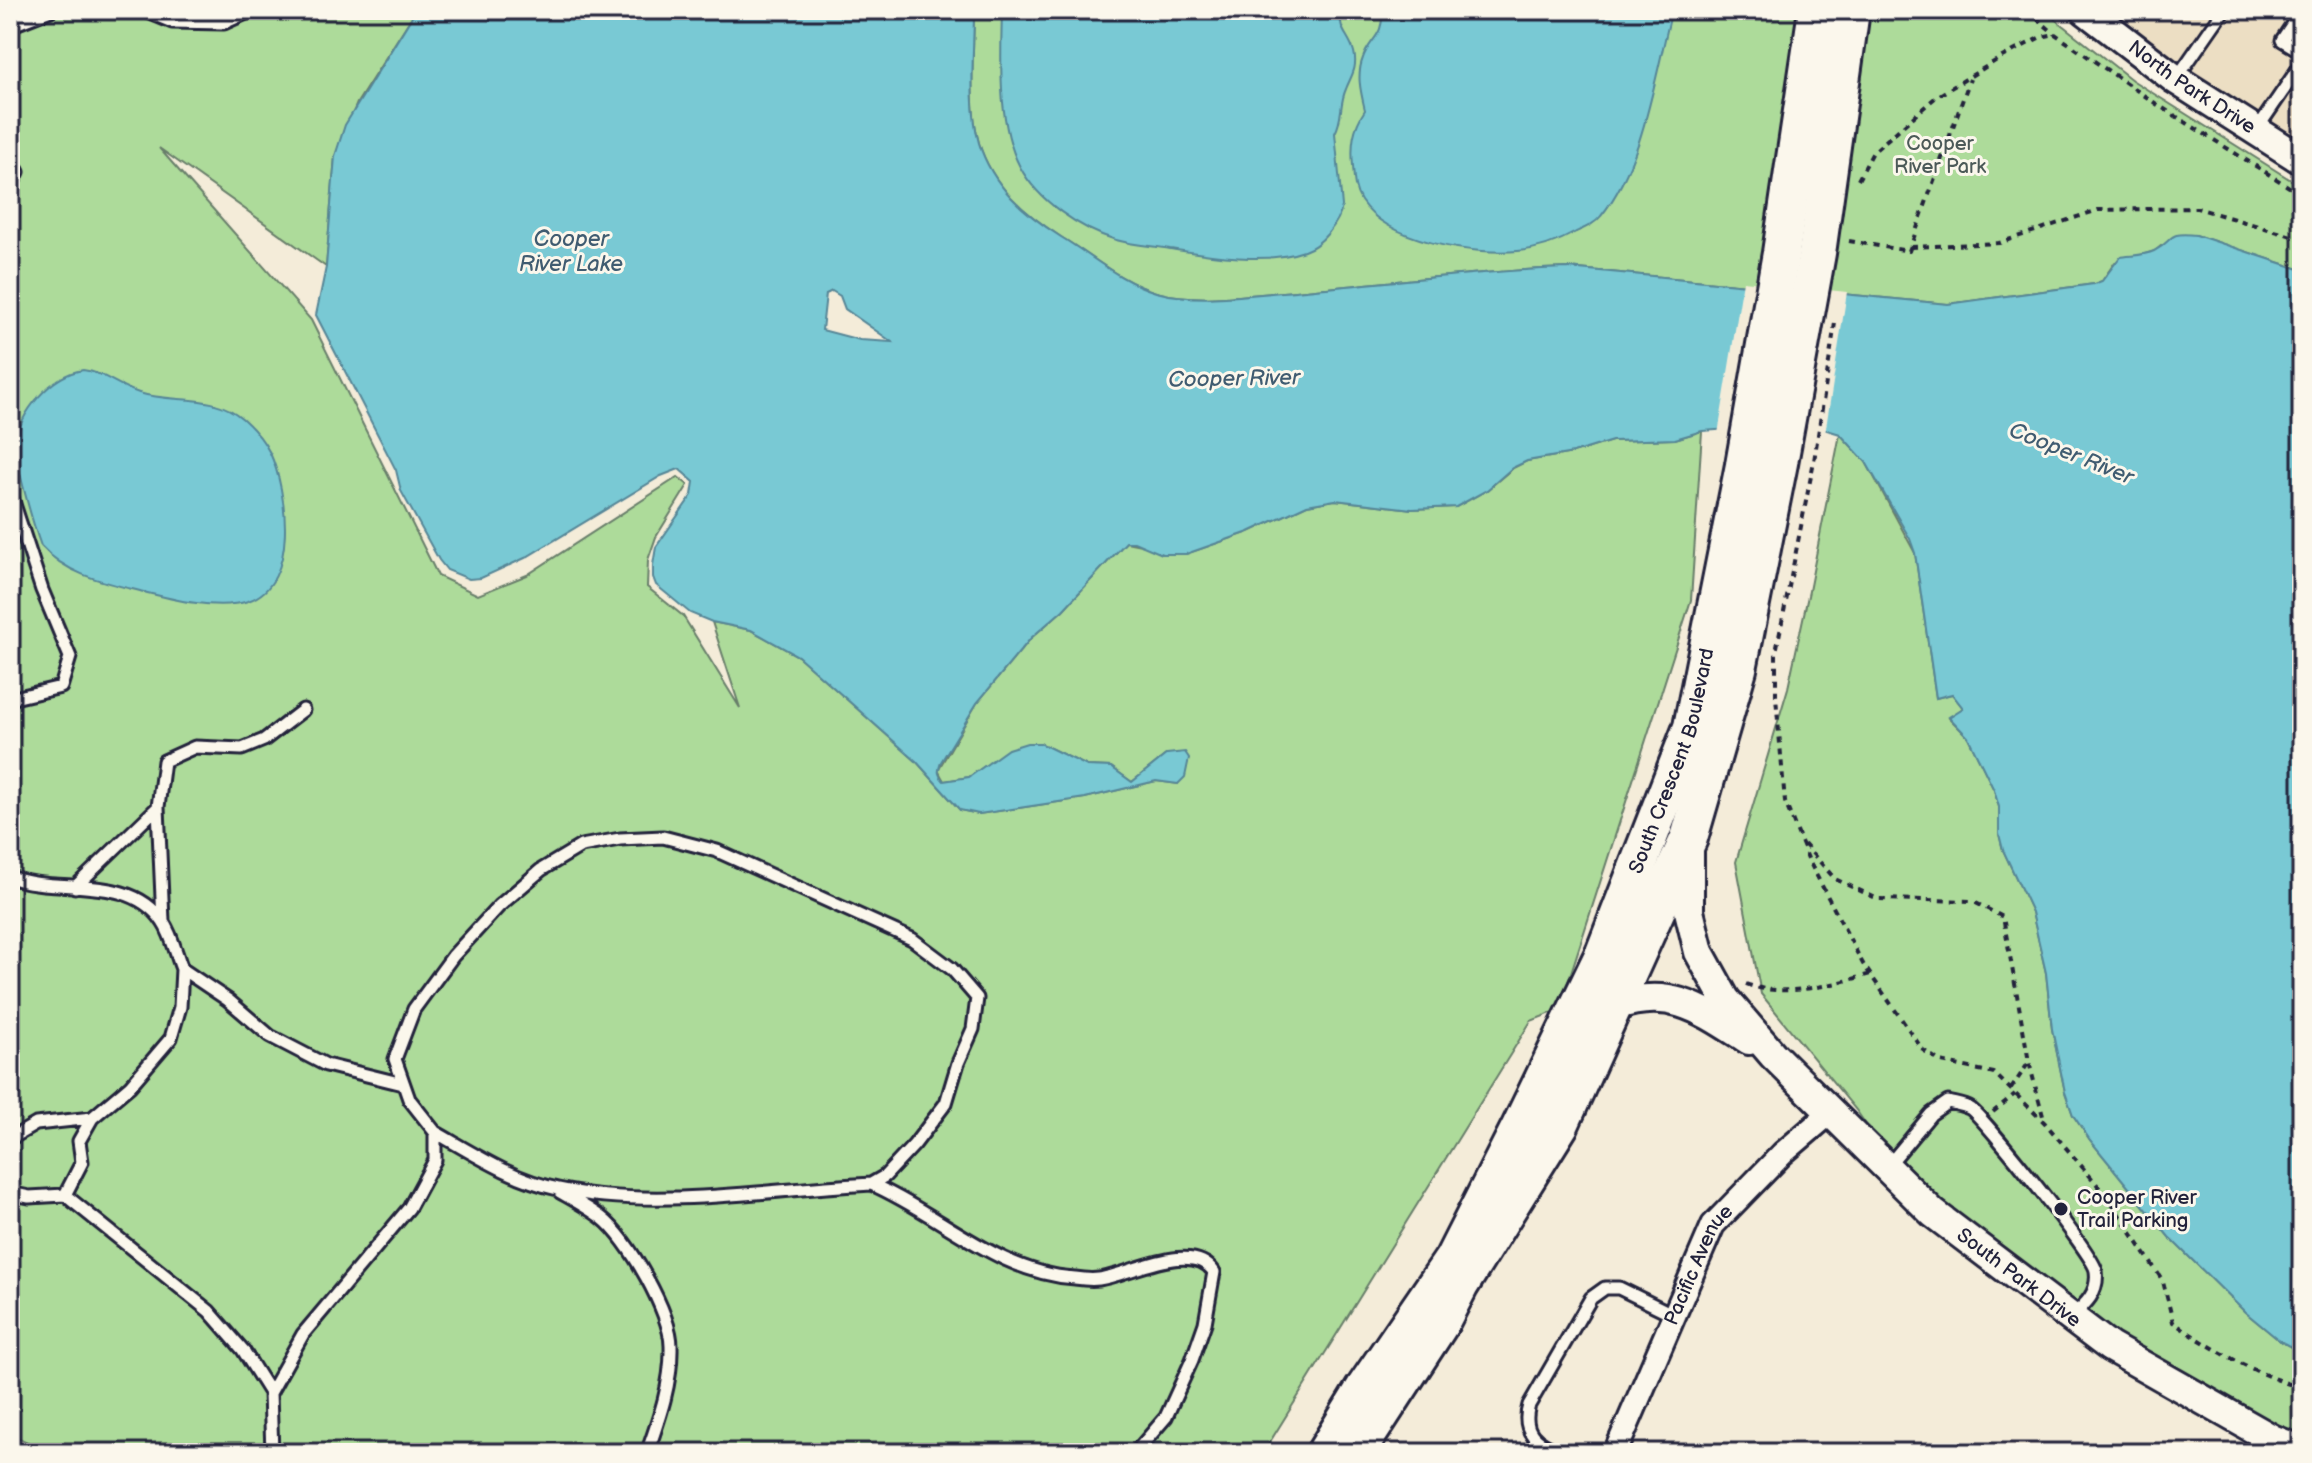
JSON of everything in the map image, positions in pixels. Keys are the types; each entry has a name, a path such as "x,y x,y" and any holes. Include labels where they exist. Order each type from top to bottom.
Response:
{"highway":[{"name":"South Crescent Boulevard","path":"1337,1450 1372,1377 1453,1259 1520,1127 1604,953 1692,727 1779,463 1781,253 1817,10"},
{"name":"South Crescent Boulevard","path":"1337,1450 1376,1419 1440,1324 1460,1285 1560,1125 1689,838 1738,669 1779,463 1833,247 1851,10"}],"street":[{"name":"North Park Drive","path":"2085,10 2175,79 2302,160"},
{"name":"South Park Drive","path":"1689,838 1689,911 1699,952 1725,999 1773,1055 1933,1213 2110,1347 2272,1439 2302,1451"},
{"name":"South Park Drive","path":"1615,1006 1649,996 1670,999 1715,1018 1773,1055"},
{"name":"Pacific Avenue","path":"1615,1453 1713,1225 1783,1153 1831,1112"}],"lane":[{"path":"10,26 51,10"},
{"path":"143,10 172,22 224,23 247,10"},
{"path":"2175,79 2224,10"},
{"path":"2302,10 2282,40 2302,52"},
{"path":"2255,131 2302,63"},
{"path":"10,157 18,172 10,189"},
{"path":"10,492 42,590 70,657 61,687 10,699"},
{"path":"65,1195 82,1162 79,1141 92,1118 130,1086 171,1038 180,1007 182,969 163,921 158,807 164,761 195,747 242,749 264,740 303,710"},
{"path":"75,887 158,807"},
{"path":"663,837 717,851 912,939 952,969 977,998 973,1029 958,1063 946,1103 914,1145 885,1176 871,1184 695,1197 616,1197 556,1189 501,1170 435,1132 409,1099 395,1059 414,1009 453,956 499,906 541,870 581,846 620,839 663,837"},
{"path":"10,877 27,883 105,889 140,900 163,921"},
{"path":"182,969 228,1000 270,1036 326,1065 403,1084"},
{"path":"1887,1167 1931,1114 1948,1102 1969,1107 2095,1263 2096,1285 2089,1302 2071,1317"},
{"path":"10,1139 36,1124 92,1118"},
{"path":"270,1393 303,1334 409,1208 435,1160 435,1132"},
{"path":"871,1184 927,1213 966,1240 1037,1271 1071,1278 1099,1279 1170,1259 1197,1260 1209,1265 1214,1272 1205,1323 1192,1360 1166,1417 1135,1453"},
{"path":"556,1189 604,1219 658,1296 672,1342 670,1378 647,1453"},
{"path":"10,1193 29,1197 65,1195 209,1311 243,1350 270,1393 272,1453"},
{"path":"1561,1453 1531,1435 1524,1421 1529,1405 1591,1298 1605,1288 1619,1288 1674,1315"}],"path":[{"path":"2027,10 2055,34 2158,105 2302,195"},
{"path":"1858,177 1873,152 1936,97 2002,57 2041,37 2055,34"},
{"path":"1833,247 1909,251 1971,77"},
{"path":"1911,247 1999,243 2098,210 2183,208 2226,215 2302,239"},
{"path":"1837,313 1779,463 1776,697 1785,802 1809,861 1871,974 1923,1050 1941,1062 1994,1073 2045,1123 2106,1195 2163,1281 2173,1322 2195,1337 2283,1383 2302,1388"},
{"path":"1801,840 1835,879 1878,899 1972,901 2003,917 2029,1062 2045,1123"},
{"path":"1738,981 1752,987 1784,990 1836,983 1871,974"},
{"path":"1982,1121 2013,1092 2029,1062"}],"shaded area":[{"path":"2085,10 2302,10 2302,160"}],"green space":[{"path":"10,10 416,10 357,103 335,156 326,267 159,148 311,320 438,576 478,595 527,575 678,477 688,485 656,537 648,560 647,587 683,616 740,708 712,622 751,630 798,656 916,761 960,810 979,814 1085,798 1156,781 1178,784 1189,759 1167,754 1132,782 1111,767 1087,766 1040,743 985,766 969,777 944,781 938,770 977,703 1031,638 1063,610 1126,542 1186,554 1249,532 1307,505 1335,500 1412,509 1456,507 1487,490 1513,468 1527,461 1573,453 1612,441 1675,439 1702,431 1691,600 1559,1010 1531,1021 1263,1453 51,1453 10,1434"},
{"name":"Cooper River Park","path":"974,10 2043,10 2132,80 2302,187 2302,270 2196,235 2115,262 2102,281 2094,284 1948,304 1568,268 1466,274 1226,297 1173,296 1143,288 1107,268 1035,219 1001,186 985,158 976,128 973,95"},
{"path":"1840,434 1866,462 1915,553 1936,698 1952,694 1963,708 1949,718 1968,737 1994,790 1999,807 1999,834 2003,850 2032,912 2046,973 2052,1029 2073,1115 2169,1237 2245,1312 2280,1341 2302,1353 2302,1451 2110,1347 1915,1195 1856,1110 1761,994 1736,862 1788,688"}],"water":[{"name":"Cooper River Lake","path":"416,10 974,10 973,95 976,128 985,158 1001,186 1035,219 1107,268 1143,288 1173,296 1226,297 1466,274 1568,268 1948,304 2094,284 2102,281 2120,257 2150,253 2179,234 2196,235 2302,270 2302,1353 2280,1341 2245,1312 2169,1237 2073,1115 2052,1029 2046,973 2032,912 2003,850 1999,834 1999,807 1994,790 1968,737 1949,717 1963,708 1952,694 1936,698 1915,553 1866,462 1840,434 1789,425 1702,431 1675,439 1612,441 1573,453 1527,461 1512,468 1487,490 1456,507 1412,509 1335,500 1307,505 1249,532 1186,554 1162,554 1134,542 1126,542 1063,610 1031,638 977,703 941,762 939,774 944,781 969,777 1008,749 1040,743 1087,766 1111,767 1132,782 1167,754 1185,752 1189,758 1185,777 1178,784 1156,781 1085,798 979,814 960,810 916,761 798,656 751,630 712,622 690,613 656,585 653,565 656,547 692,495 694,482 679,469 661,476 525,558 481,578 469,579 447,570 401,491 396,470 316,315 326,267 335,156 345,125","holes":["832,291 840,296 845,309 892,342 860,340 822,330 826,294"]},
{"path":"1002,10 1341,10 1341,23 1352,46 1355,63 1335,133 1342,206 1333,226 1323,239 1304,251 1255,258 1220,256 1116,240 1088,229 1061,212 1038,191 1020,167 1007,131 1002,90"},
{"path":"1382,10 1672,10 1638,145 1616,195 1599,219 1548,244 1499,252 1433,243 1391,227 1374,215 1357,193 1352,150 1355,130 1365,110 1360,84 1361,64 1379,32"},
{"path":"83,370 139,393 219,405 243,419 258,435 276,469 285,534 276,576 265,591 236,604 180,600 74,571 41,546 18,465 18,432 30,408 49,387 71,373"}],"pier":[{"path":"1743,281 1847,292 1825,434 1789,429 1718,434"}],"place":[{"name":"Cooper River Trail Parking","path":"2061,1209"}],"water label":[{"name":"Cooper River","path":"1234,379"},
{"name":"Cooper River","path":"2071,454"}]}
